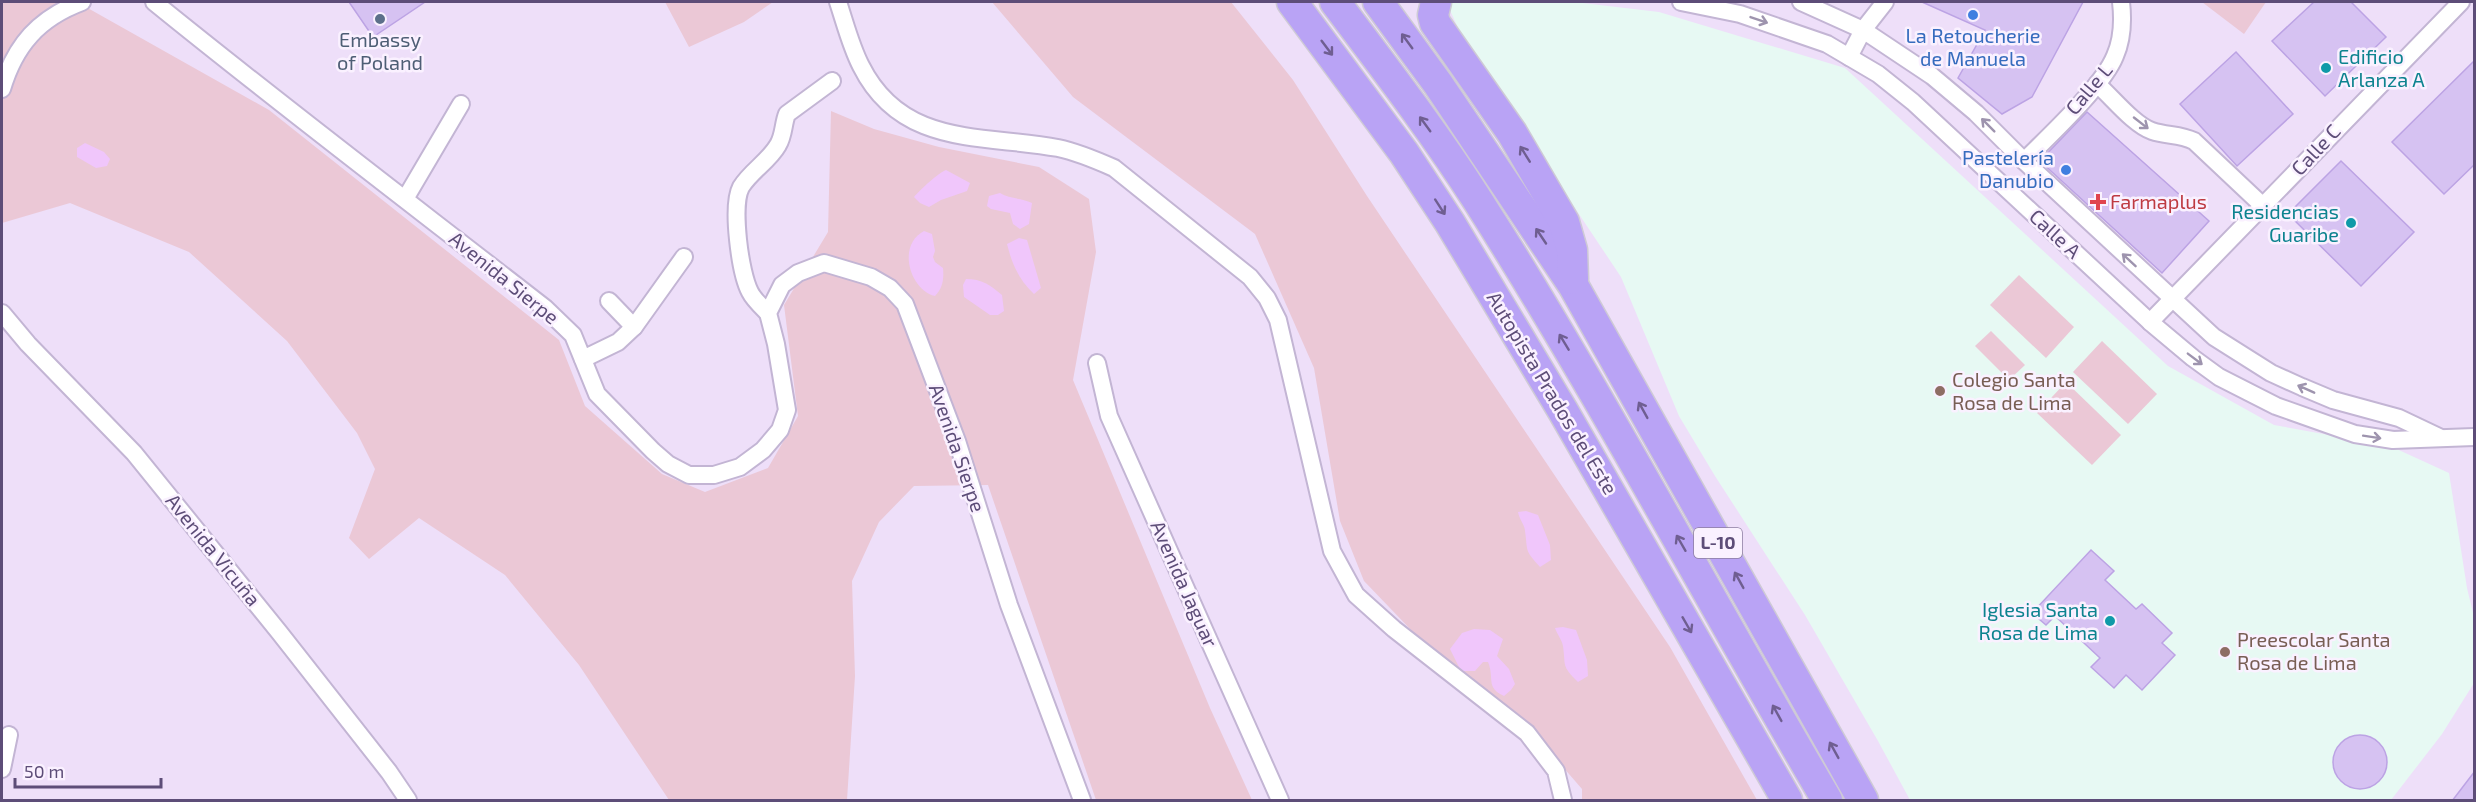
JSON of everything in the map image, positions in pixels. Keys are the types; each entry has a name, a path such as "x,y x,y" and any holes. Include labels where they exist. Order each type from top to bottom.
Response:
{"highway":[{"name":"Autopista Prados del Este","path":"1292,2 1410,162 1450,223 1563,411 1787,801"},
{"name":"Autopista Prados del Este","path":"1335,2 1424,123 1477,200 1594,392 1827,801"},
{"path":"1378,2 1438,84 1573,285"},
{"path":"1436,2 1433,15 1435,23 1512,133 1564,222 1572,250 1573,285"},
{"name":"L-10","path":"1573,285 1863,801"}],"street":[{"path":"2,89 9,65 36,28 61,10 82,2"},
{"name":"Avenida Sierpe","path":"154,2 275,101 545,308 573,335 597,394 653,451 668,464 689,475 714,475 740,467 763,450 780,430 787,410 776,344 768,313 782,285 798,273 824,263 871,277 890,288 905,304 957,441 1008,604 1082,801"},
{"path":"838,2 861,67 879,92 902,116 932,129 965,138 1059,148 1114,168 1250,277 1267,298 1278,320 1332,551 1356,595 1394,629 1527,733 1556,771 1563,801"},
{"name":"Calle A","path":"1681,2 1740,14 1827,44 1878,74 1913,102 2150,322 2219,377 2276,406 2355,434 2393,440 2475,437"},
{"name":"Calle A","path":"1801,2 1863,30 1932,76 1976,113 2171,300 2214,337 2271,373 2333,400 2399,418 2439,438"},
{"path":"1849,57 1863,30 1885,2"},
{"name":"Calle L","path":"2024,161 2097,84 2115,59 2120,44 2121,2"},
{"name":"Calle C","path":"2150,322 2367,96 2461,2"},
{"path":"768,313 751,294 745,279 741,262 736,199 751,174 777,147 783,134 787,114 832,81"},
{"path":"2097,84 2144,127 2154,132 2184,135 2194,141 2263,206"},
{"path":"405,199 461,104"},
{"path":"583,359 618,342 634,327 684,257"},
{"path":"609,301 634,327"},
{"name":"Avenida Vicuña","path":"2,313 28,344 150,471 345,716 408,801"},
{"name":"Avenida Jaguar","path":"1097,363 1109,416 1280,801"},
{"path":"2,770 9,735"}],"shaded area":[{"path":"2,2 2474,2 2474,800 2,800"},
{"path":"2,2 77,2 269,110 559,340 585,406 662,474 705,492 768,468 798,416 784,305 828,232 831,111 874,129 939,147 1039,167 1089,199 1096,252 1073,380 1210,708 1252,800 1096,800 988,485 914,486 879,522 852,581 855,676 847,800 669,800 579,665 505,575 419,518 369,559 349,538 375,469 357,433 287,341 189,252 70,203 2,223"},
{"path":"665,2 773,2 744,22 689,47"},
{"path":"992,2 1231,2 1293,80 1367,196 1670,647 1757,800 1582,800 1582,789 1530,729 1438,658 1364,581 1340,521 1314,368 1255,234 1073,97"},
{"name":"Colegio Santa Rosa de Lima","path":"1451,2 1574,2 1659,12 1845,68 2168,366 2274,425 2390,446 2449,473 2467,588 2474,617 2474,683 2442,734 2391,800 1910,800 1805,615 1679,416 1621,277 1466,45 1448,6"},
{"path":"2202,2 2266,2 2244,34"},
{"path":"2019,275 2074,327 2046,358 1990,305"},
{"path":"1991,331 2025,365 2009,380 1975,346"},
{"path":"2102,341 2157,394 2128,424 2073,372"},
{"path":"2066,382 2121,435 2092,465 2037,413"}],"sand":[{"path":"85,143 104,152 110,159 107,166 96,168 77,157 77,148"},
{"path":"946,170 970,183 967,191 929,207 920,203 914,197"},
{"path":"1000,193 1032,203 1029,224 1020,229 1013,224 1010,213 987,206 989,196"},
{"path":"924,231 932,234 935,251 933,257 935,262 943,268 940,290 935,296 926,292 919,285 910,266 911,246"},
{"path":"1019,238 1027,240 1041,288 1034,294 1017,271 1007,244"},
{"path":"966,279 977,280 994,288 1002,295 1004,311 998,315 990,315 964,297 963,285"},
{"path":"1526,511 1538,515 1550,545 1551,560 1540,567 1528,550 1525,529 1518,512"},
{"path":"1555,628 1576,630 1587,660 1588,676 1578,682 1567,669 1562,644"},
{"path":"1474,629 1490,630 1503,639 1497,656 1509,669 1515,684 1504,696 1492,686 1488,662 1483,662 1475,671 1461,671 1450,649 1462,633"}],"building":[{"name":"Embassy of Poland","path":"349,2 425,2 373,37"},
{"path":"1922,2 2083,2 2032,97 2002,114 1958,78 1985,30"},
{"name":"Edificio Arlanza A","path":"2314,2 2351,2 2386,37 2325,96 2272,41"},
{"path":"2236,52 2293,114 2237,166 2180,104"},
{"path":"2475,60 2475,164 2444,194 2392,142"},
{"path":"2087,112 2209,221 2162,273 2040,161"},
{"name":"Residencias Guaribe","path":"2341,161 2414,232 2361,286 2288,214"},
{"name":"Iglesia Santa Rosa de Lima","path":"2091,550 2114,571 2105,580 2136,609 2142,604 2172,633 2162,643 2175,655 2142,690 2126,675 2114,688 2091,667 2100,658 2055,616 2046,625 2032,613"},
{"path":"2360,735 2370,737 2379,743 2385,752 2387,762 2385,772 2379,781 2370,787 2360,789 2350,787 2341,781 2335,772 2333,762 2335,752 2341,743 2350,737"},
{"path":"2475,771 2475,801 2452,801"}],"place":[{"name":"La Retoucherie de Manuela","path":"1973,15"},
{"name":"Embassy of Poland","path":"380,19"},
{"name":"Edificio Arlanza A","path":"2326,68"},
{"name":"Pastelería Danubio","path":"2066,170"},
{"name":"Farmaplus","path":"2098,202"},
{"name":"Residencias Guaribe","path":"2351,223"},
{"name":"Colegio Santa Rosa de Lima","path":"1940,391"},
{"name":"Iglesia Santa Rosa de Lima","path":"2110,621"},
{"name":"Preescolar Santa Rosa de Lima","path":"2225,652"}]}
